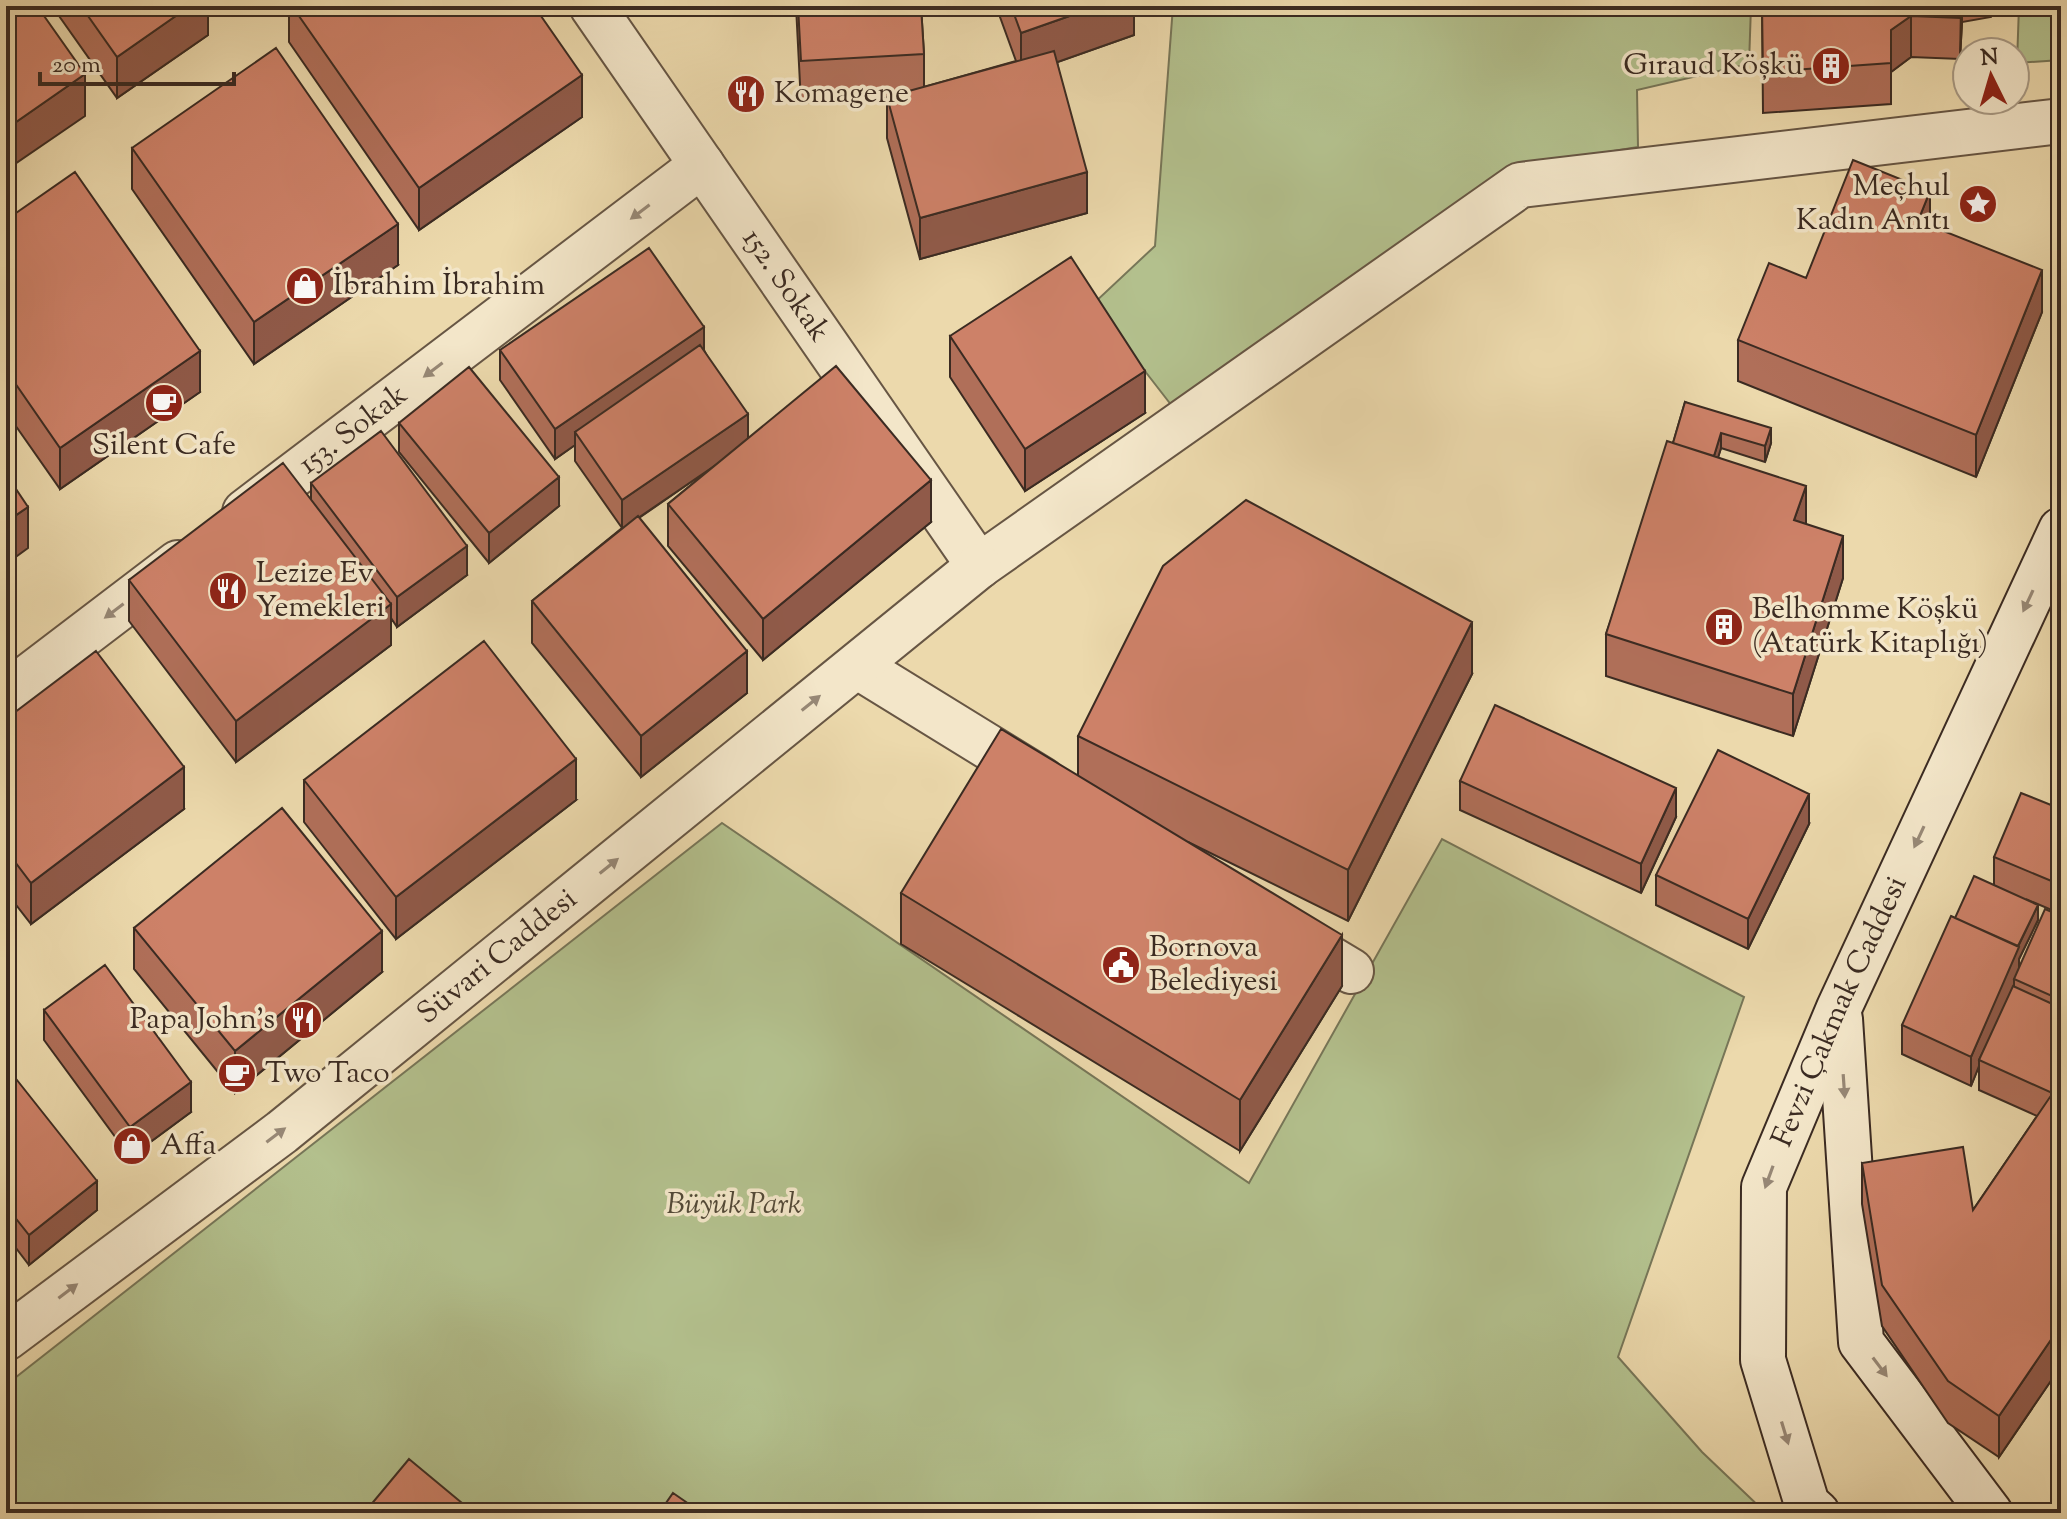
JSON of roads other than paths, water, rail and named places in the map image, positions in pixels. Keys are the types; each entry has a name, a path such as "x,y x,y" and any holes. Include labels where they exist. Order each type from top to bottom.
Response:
{"street":[{"name":"152. Sokak","path":"592,6 979,566"},
{"name":"Süvari Caddesi","path":"6,1338 282,1132 979,566 1520,185 2061,121"},
{"name":"153. Sokak","path":"6,694 702,165"},
{"name":"Fevzi Çakmak Caddesi","path":"1817,1513 1807,1504 1763,1360 1764,1187 1839,1008 2061,530"},
{"path":"857,666 1070,798"},
{"path":"1257,914 1351,971"},
{"path":"1839,1008 1861,1342 1990,1513"}],"place":[{"name":"Gıraud Köşkü","path":"1831,66"},
{"name":"Komagene","path":"746,94"},
{"name":"Meçhul Kadın Anıtı","path":"1978,204"},
{"name":"İbrahim İbrahim","path":"305,286"},
{"name":"Silent Cafe","path":"164,403"},
{"name":"Lezize Ev Yemekleri","path":"228,591"},
{"name":"Belhomme Köşkü (Atatürk Kitaplığı)","path":"1724,627"},
{"name":"Bornova Belediyesi","path":"1121,965"},
{"name":"Papa John's","path":"303,1020"},
{"name":"Two Taco","path":"237,1074"},
{"name":"Affa","path":"132,1146"}],"park label":[{"name":"Büyük Park","path":"734,1205"}]}
